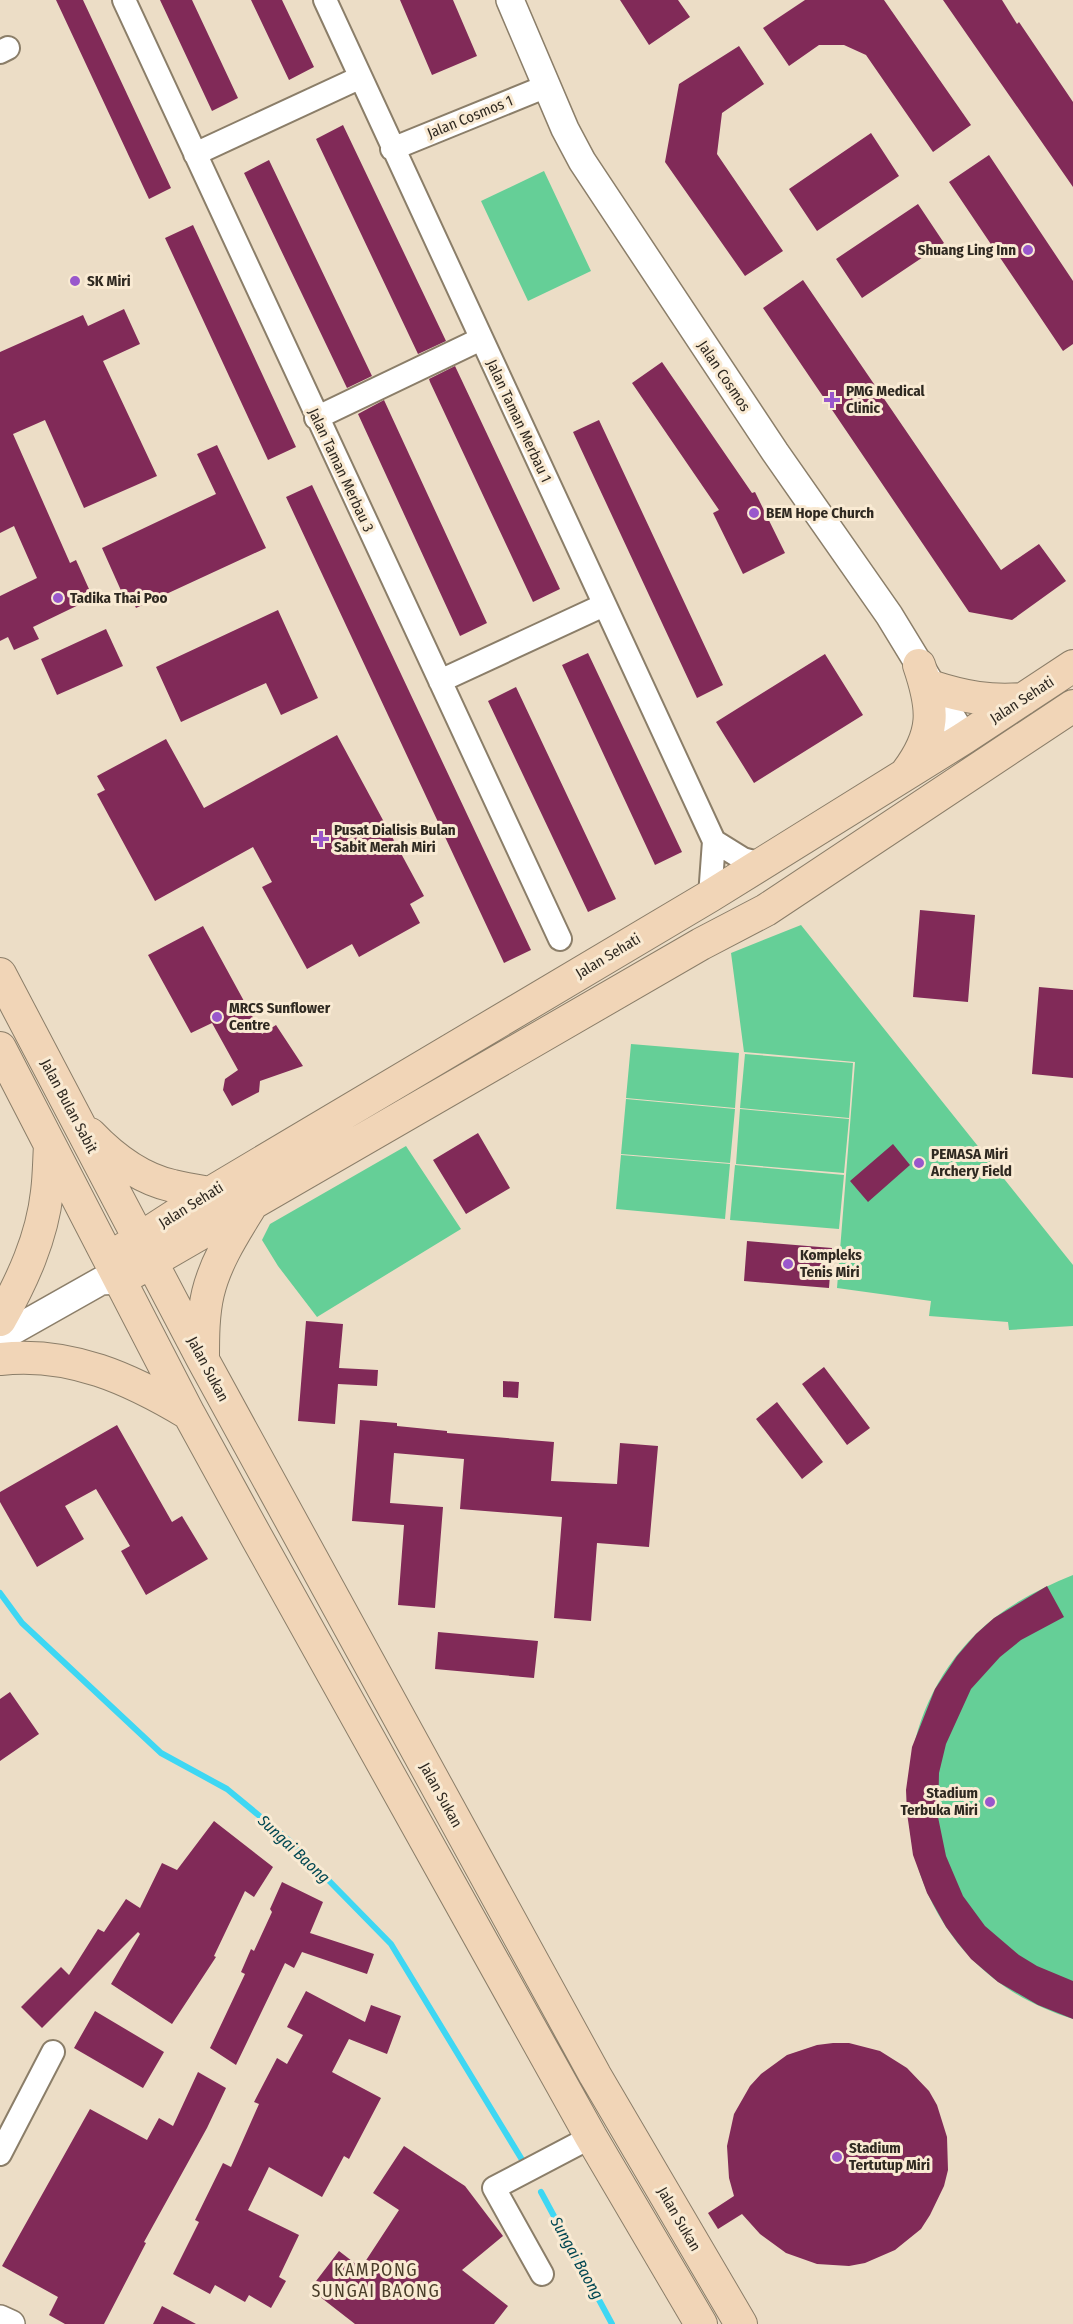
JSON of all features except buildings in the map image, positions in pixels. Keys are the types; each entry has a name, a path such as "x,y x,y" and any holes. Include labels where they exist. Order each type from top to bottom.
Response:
{"main road":[{"name":"Jalan Sehati","path":"144,1249 210,1193 710,896 964,738 1073,666"},
{"path":"926,676 978,700 1025,699"},
{"path":"907,773 921,754 929,731 931,707 926,676"},
{"path":"766,909 770,897 778,889 937,783 953,764 964,738 990,738 1011,733 1073,691"},
{"name":"Jalan Sehati","path":"144,1249 252,1203 701,944 766,909 1073,706"},
{"name":"Jalan Bulan Sabit","path":"0,974 144,1249"},
{"path":"0,1048 50,1145 110,1274 591,2137 700,2324"},
{"path":"76,1121 103,1148 135,1171 171,1186 210,1193"},
{"path":"0,1320 15,1294 35,1246 47,1194 50,1145"},
{"path":"203,1360 204,1320 208,1293 219,1259 252,1203"},
{"path":"110,1274 144,1249"},
{"name":"Jalan Sukan","path":"144,1249 595,2075 741,2324"},
{"path":"0,1359 23,1356 51,1359 99,1370 146,1388 189,1414"}],"street":[{"name":"Jalan Taman Merbau 3","path":"124,0 316,418 560,939"},
{"name":"Jalan Taman Merbau 1","path":"325,0 359,78 714,841"},
{"name":"Jalan Cosmos","path":"510,0 565,129 604,196 775,452 889,615 964,738"},
{"path":"195,154 359,78"},
{"name":"Jalan Cosmos 1","path":"393,148 547,86"},
{"path":"316,418 481,339"},
{"path":"440,681 604,605"},
{"path":"710,896 714,841 743,859 760,864"},
{"path":"0,1338 110,1274"},
{"path":"0,2154 53,2052"},
{"path":"542,2274 494,2188 591,2137"},
{"path":"0,2319 11,2324"}],"green space":[{"path":"544,171 591,271 528,301 481,201"},
{"name":"PEMASA Miri Archery Field","path":"801,925 1073,1265 1073,1326 1009,1330 1008,1322 929,1316 931,1301 837,1288 855,1062 744,1052 731,953"},
{"path":"631,1044 739,1053 735,1108 626,1098"},
{"path":"745,1054 853,1063 849,1118 740,1108"},
{"path":"626,1099 735,1109 730,1163 621,1154"},
{"path":"740,1109 849,1119 844,1173 736,1164"},
{"path":"406,1146 461,1229 317,1317 278,1266 262,1240 270,1224"},
{"path":"621,1155 730,1164 725,1219 616,1209"},
{"path":"735,1165 844,1175 839,1229 730,1220"},
{"name":"Stadium Terbuka Miri","path":"1073,1575 1073,2019 1045,2009 1006,1988 972,1959 944,1923 923,1882 912,1840 908,1795 913,1751 926,1709 947,1669 976,1634 998,1615 1034,1593"}],"waterway":[{"name":"Sungai Baong","path":"0,1593 22,1623 161,1753 227,1789 291,1842 391,1944 524,2163"},
{"name":"Sungai Baong","path":"541,2192 612,2324"}],"place":[{"name":"Shuang Ling Inn","path":"1028,250"},
{"name":"SK Miri","path":"75,281"},
{"name":"PMG Medical Clinic","path":"832,400"},
{"name":"BEM Hope Church","path":"754,513"},
{"name":"Tadika Thai Poo","path":"58,598"},
{"name":"Pusat Dialisis Bulan Sabit Merah Miri","path":"321,839"},
{"name":"MRCS Sunflower Centre","path":"217,1017"},
{"name":"PEMASA Miri Archery Field","path":"919,1163"},
{"name":"Kompleks Tenis Miri","path":"788,1264"},
{"name":"Stadium Terbuka Miri","path":"990,1802"},
{"name":"Stadium Tertutup Miri","path":"837,2157"}],"district":[{"name":"KAMPONG SUNGAI BAONG","path":"376,2280"}]}
